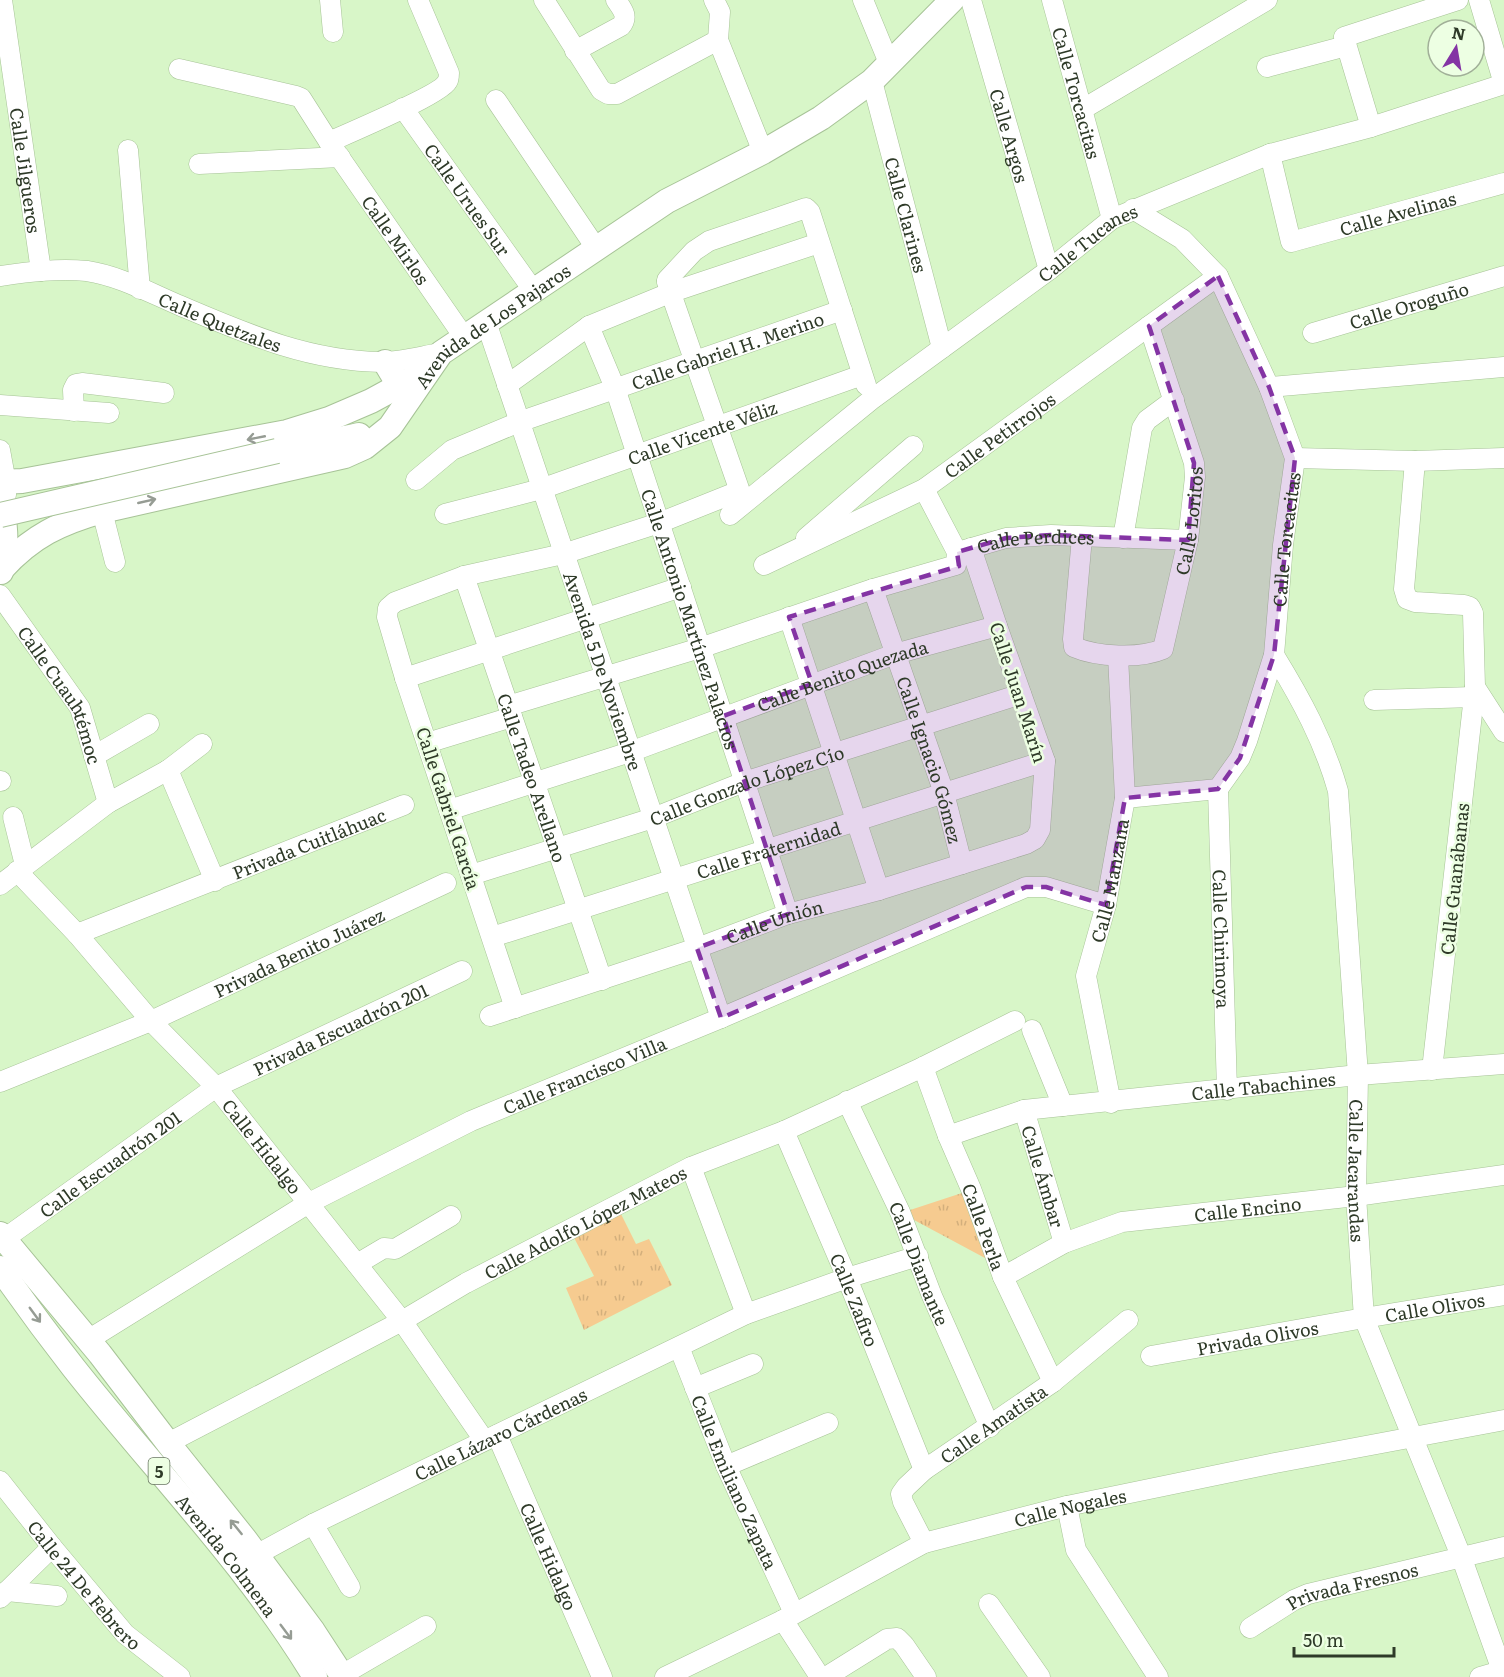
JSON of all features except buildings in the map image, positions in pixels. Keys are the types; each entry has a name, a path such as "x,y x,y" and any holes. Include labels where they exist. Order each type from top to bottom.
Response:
{"main road":[{"name":"Avenida de Los Pajaros","path":"1,572 18,550 35,538 71,520 345,456 365,447 390,427 412,398 434,362 464,336 667,201 764,152 821,118 872,81 952,0"},
{"path":"385,362 394,376 396,387"},
{"path":"2,500 54,474 287,432 329,419 371,401 434,362"},
{"path":"310,443 346,421 371,401"},
{"path":"2,500 277,451 310,443 328,442 390,427"},
{"path":"54,474 44,489 41,501 47,511 71,520"},
{"path":"1,572 5,544 2,500"},
{"name":"5","path":"2,1236 88,1340 238,1530 313,1630 342,1676"},
{"name":"Avenida Colmena","path":"0,1268 73,1367 223,1548 295,1644 315,1677"}],"street":[{"name":"Calle Jilgueros","path":"2,0 41,271"},
{"path":"330,0 333,32"},
{"path":"199,164 334,150 403,108 442,88 448,82 449,73 418,0"},
{"path":"544,0 601,90 608,94 617,94 718,40"},
{"path":"575,51 621,26 626,15 616,0"},
{"path":"714,0 720,12 721,26 718,40 764,152"},
{"path":"863,0 889,63"},
{"name":"Calle Argos","path":"971,0 1048,270"},
{"name":"Calle Torcacitas","path":"1053,0 1112,219"},
{"path":"1083,109 1267,0"},
{"path":"1267,67 1458,0"},
{"path":"1479,0 1504,84"},
{"path":"1345,41 1371,127"},
{"name":"Calle Mirlos","path":"179,69 302,98 334,150 464,336"},
{"name":"Calle Clarines","path":"872,81 942,348"},
{"name":"Calle Tucanes","path":"388,608 395,602 464,576 563,554 659,523 738,504 1112,219 1270,154 1371,127 1504,84"},
{"path":"496,100 596,248"},
{"name":"Calle Urues Sur","path":"403,108 533,290"},
{"path":"128,150 140,289"},
{"name":"Calle Avelinas","path":"1270,154 1291,242 1504,183"},
{"path":"667,281 694,251 709,242 806,208 810,212 872,400"},
{"name":"Calle Torcacitas","path":"1133,209 1182,239 1218,276 1269,387 1295,458 1283,545 1274,655 1240,758 1218,789"},
{"path":"507,384 589,326 667,281 819,243"},
{"name":"Calle Quetzales","path":"0,276 41,271 85,271 112,277 260,340 310,353 356,361 434,362"},
{"name":"Calle Petirrojos","path":"764,565 924,489 1218,276"},
{"name":"Calle Oroguño","path":"1314,333 1504,276"},
{"path":"667,281 718,426 738,504"},
{"name":"Calle Gabriel H. Merino","path":"416,480 452,450 519,422 842,309"},
{"name":"Avenida 5 De Noviembre","path":"486,322 721,1018"},
{"name":"Calle Antonio Martínez Palacios","path":"589,326 615,388 788,914"},
{"name":"Calle Loritos","path":"1118,656 1157,652 1163,649 1188,540 1194,477 1194,462 1149,326"},
{"path":"1269,387 1504,367"},
{"name":"Calle Vicente Véliz","path":"445,514 541,489 862,375"},
{"path":"74,411 73,390 76,384 164,393"},
{"path":"1123,538 1142,428 1147,420 1174,400"},
{"path":"0,405 109,413"},
{"path":"786,555 913,446"},
{"path":"0,450 2,500"},
{"path":"1295,458 1415,461 1504,458"},
{"name":"Calle Guanábanas","path":"1415,461 1404,589 1407,599 1416,602 1464,604 1470,607 1473,613 1475,692 1432,1070"},
{"name":"Calle Perdices","path":"924,489 964,550 1006,538 1051,535 1188,540"},
{"path":"102,511 115,562"},
{"path":"1082,537 1072,639 1074,646 1081,650 1118,656"},
{"path":"427,743 605,677 700,648 873,589 951,568 956,565 964,550"},
{"name":"Calle Juan Marín","path":"964,550 997,626 1045,760 1040,830 1035,839"},
{"name":"Calle Tadeo Arellano","path":"464,576 602,980"},
{"path":"405,678 681,587"},
{"name":"Calle Ignacio Gómez","path":"873,589 944,793 962,864"},
{"name":"Calle Cuauhtémoc","path":"0,595 80,708 108,803"},
{"name":"Calle Gabriel García","path":"388,608 387,617 405,678 515,1008"},
{"path":"789,617 879,890"},
{"name":"Calle Benito Quezada","path":"449,810 630,752 895,654 997,626"},
{"name":"Calle Jacarandas","path":"1274,655 1312,722 1328,757 1338,791 1358,1075 1356,1196 1364,1318 1461,1557 1503,1672"},
{"name":"Calle Manzana","path":"1112,1102 1086,976 1106,905 1125,798 1118,656"},
{"path":"1374,700 1475,692 1504,732"},
{"name":"Calle Gonzalo López Cío","path":"471,875 653,818 744,782 1021,694"},
{"path":"94,756 149,724"},
{"path":"0,885 108,803 168,770 202,744"},
{"name":"Calle Fraternidad","path":"492,937 1045,760"},
{"path":"168,770 215,881"},
{"path":"1125,798 1218,789"},
{"name":"Calle Chirimoya","path":"1218,789 1227,1090"},
{"name":"Privada Cuitláhuac","path":"77,934 404,805"},
{"name":"Calle Hidalgo","path":"13,817 21,868 152,1021 216,1087 491,1437 602,1677"},
{"name":"Calle Unión","path":"490,1016 697,948 788,914 879,890 1026,844 1035,839"},
{"name":"Privada Benito Juárez","path":"0,1082 152,1021 446,883"},
{"name":"Calle Francisco Villa","path":"88,1340 308,1204 471,1121 721,1018 1026,887 1046,887 1106,905"},
{"name":"Privada Escuadrón 201","path":"216,1087 462,971"},
{"name":"Calle Adolfo López Mateos","path":"168,1443 402,1321 466,1283 691,1167 784,1131 923,1067 1023,1026 1062,1106"},
{"name":"Calle Tabachines","path":"948,1136 1024,1110 1358,1075 1504,1064"},
{"name":"Calle Perla","path":"923,1067 1003,1277 1053,1382"},
{"name":"Calle Escuadrón 201","path":"2,1236 216,1087"},
{"name":"Calle Diamante","path":"847,1101 900,1212 932,1296 990,1427"},
{"name":"Calle Ámbar","path":"1024,1110 1064,1243"},
{"name":"Calle Zafiro","path":"784,1131 847,1278 924,1470"},
{"path":"691,1167 746,1314"},
{"name":"Calle Encino","path":"1003,1277 1064,1243 1122,1222 1356,1196 1504,1175"},
{"path":"357,1264 384,1248 395,1249 451,1216"},
{"name":"Calle Lázaro Cárdenas","path":"256,1555 313,1524 746,1314 847,1278 918,1256"},
{"name":"Calle Olivos","path":"1364,1318 1504,1295"},
{"name":"Privada Olivos","path":"1150,1356 1364,1318"},
{"name":"Calle Amatista","path":"924,1543 903,1502 902,1494 906,1487 924,1470 1053,1382 1128,1320"},
{"name":"Calle Emiliano Zapata","path":"678,1347 789,1617 820,1677"},
{"path":"695,1388 753,1364"},
{"name":"Calle Nogales","path":"665,1677 789,1617 924,1543 1067,1506 1504,1420"},
{"path":"726,1466 828,1423"},
{"name":"Calle 24 De Febrero","path":"0,1481 125,1634 180,1677"},
{"path":"1067,1506 1076,1550 1158,1677"},
{"path":"313,1524 350,1587"},
{"path":"4,1594 52,1547"},
{"name":"Privada Fresnos","path":"1250,1628 1294,1600 1308,1594 1504,1547"},
{"path":"4,1594 57,1596"},
{"path":"989,1604 1040,1677"},
{"path":"342,1676 426,1626"},
{"path":"826,1677 886,1639 897,1638 926,1677"},
{"path":"1480,1677 1503,1672"}],"highlighted area":[{"path":"1218,276 1269,387 1295,458 1274,655 1240,758 1218,789 1125,798 1106,905 1046,887 1026,887 721,1018 697,948 788,914 723,716 812,684 789,617 959,566 957,552 1006,538 1051,535 1188,540 1194,463 1149,326"}],"green space":[{"path":"971,1190 998,1265 901,1213"},
{"path":"617,1206 636,1244 649,1239 672,1285 584,1330 566,1288 594,1276 570,1230"}]}
